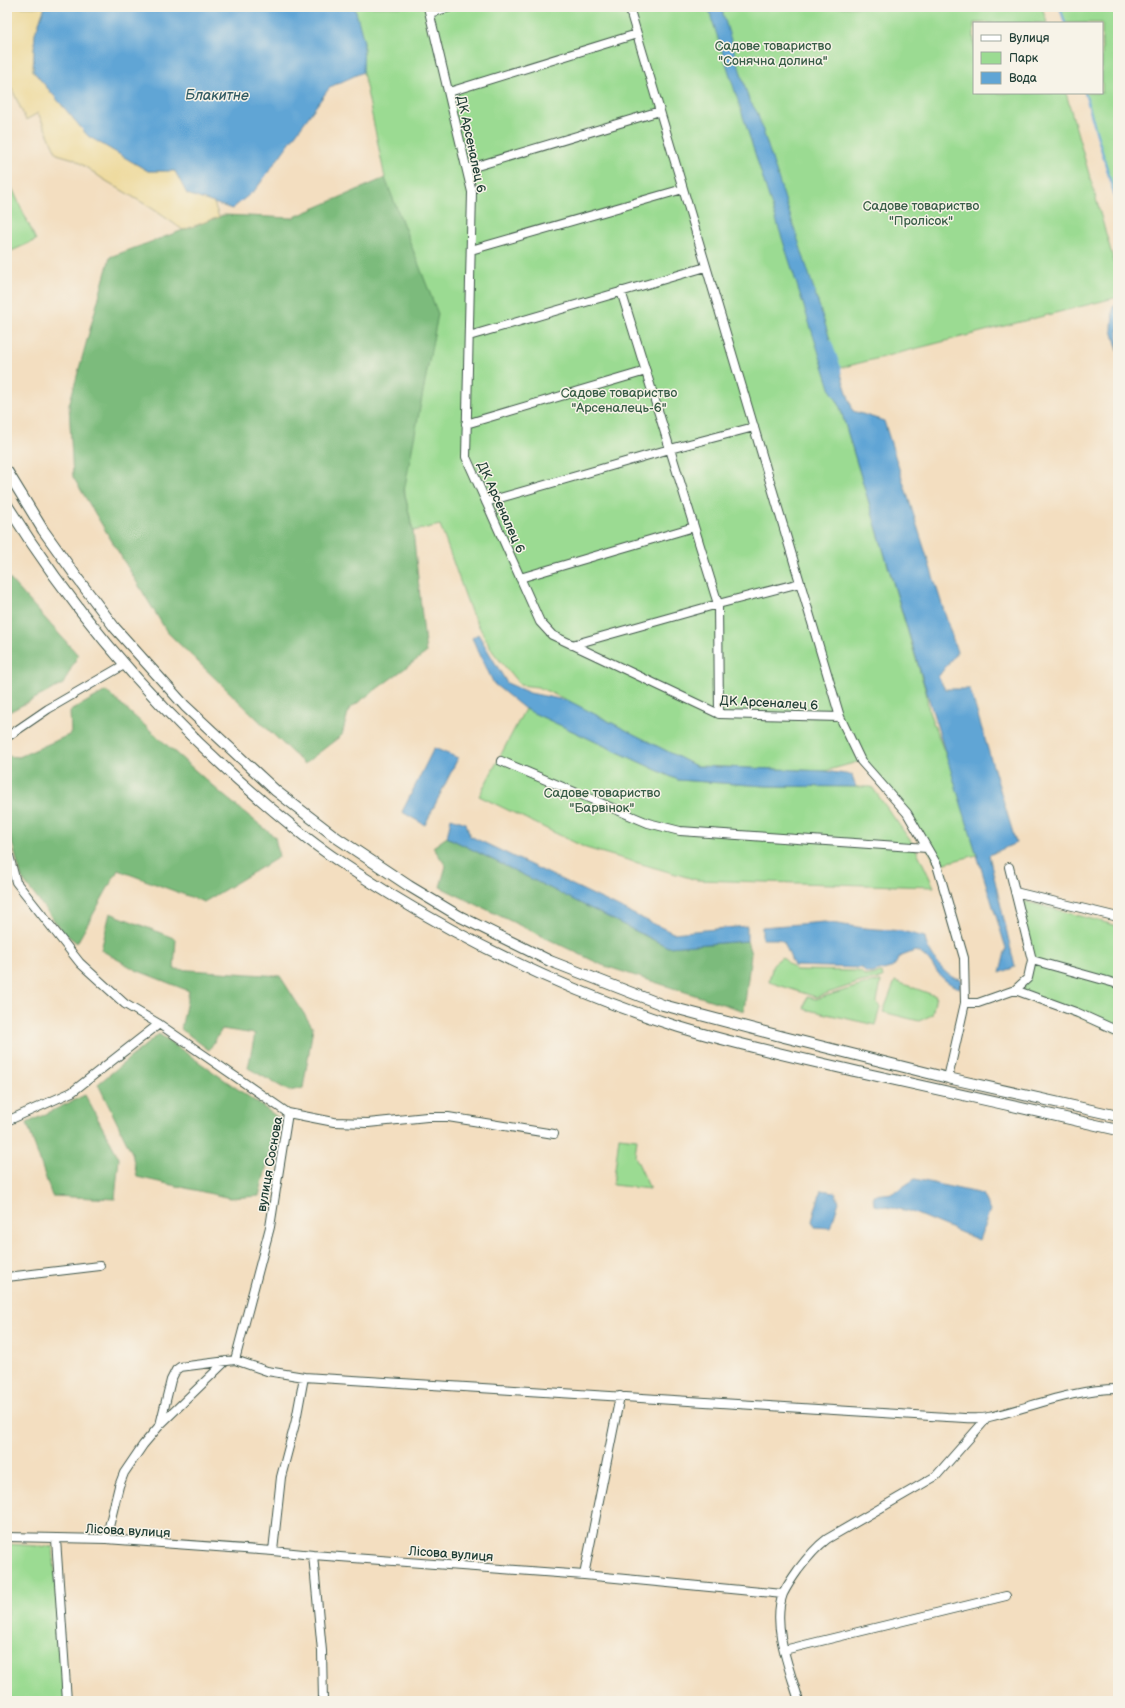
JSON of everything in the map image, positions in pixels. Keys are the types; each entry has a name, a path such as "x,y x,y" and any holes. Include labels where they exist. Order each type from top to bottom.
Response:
{"main road":[{"path":"7,471 43,530 115,628 185,706 276,791 337,838 409,886 460,916 550,961 663,1005 777,1036 948,1078 1118,1116"},
{"path":"7,505 61,586 124,665 183,728 230,773 298,831 321,848 425,916 486,949 545,978 611,1004 678,1027 744,1045 1118,1130"}],"street":[{"path":"429,10 451,7"},
{"path":"629,7 840,717 861,761 908,813 937,865 964,958 965,1003 948,1078"},
{"name":"ДК Арсеналец 6","path":"429,10 472,192 466,457 540,622 552,635 719,714 840,717"},
{"path":"449,92 637,34"},
{"path":"467,169 660,111"},
{"path":"471,250 683,189"},
{"path":"469,336 706,267"},
{"path":"621,291 718,604 719,714"},
{"path":"466,424 646,372"},
{"path":"486,502 670,448 754,427"},
{"path":"520,578 694,527"},
{"path":"572,644 800,583"},
{"path":"7,737 48,709 124,665"},
{"path":"501,761 648,823 680,831 927,848"},
{"path":"7,848 16,882 80,963 125,1004 159,1024 288,1113"},
{"path":"965,1003 978,1003 1015,990 1028,978 1032,960 1009,867"},
{"path":"1015,892 1118,917"},
{"path":"1032,960 1118,984"},
{"path":"1015,990 1078,1013 1118,1031"},
{"path":"7,1121 72,1092 159,1024"},
{"name":"вулиця Соснова","path":"231,1361 270,1227 288,1113 334,1122 368,1123 427,1117 448,1117 554,1134"},
{"path":"7,1277 100,1266"},
{"path":"106,1539 119,1486 124,1473 143,1445 160,1425 231,1361"},
{"path":"160,1425 171,1380 176,1370 180,1367 189,1365 231,1361 267,1371 304,1377 947,1418 988,1417 1075,1393 1104,1389 1118,1389"},
{"path":"273,1551 282,1477 296,1420 304,1377"},
{"path":"584,1575 620,1396"},
{"path":"799,1701 782,1642 779,1613 783,1594 795,1574 815,1548 827,1539 936,1476 988,1417"},
{"name":"Лісова вулиця","path":"7,1537 106,1539 273,1551 313,1556 584,1575 783,1594"},
{"path":"56,1539 68,1701"},
{"path":"313,1556 322,1651 324,1701"},
{"path":"784,1650 1006,1596"}],"green space":[{"name":"Садове товариство \"Арсеналець-6\"","path":"350,7 1042,7 1047,22 973,22 973,94 1066,94 1118,276 1118,297 840,368 839,404 926,692 929,712 953,774 977,855 937,865 907,813 861,761 825,771 696,766 569,701 538,687 520,685 493,652 471,612 440,525 413,531 405,495 385,178 363,72 364,42"},
{"path":"1060,7 1118,7 1118,207 1085,94 1103,94 1103,22 1065,22"},
{"path":"7,177 36,240 7,253"},
{"path":"385,178 438,314 404,491 413,531 426,653 349,709 342,735 304,764 167,632 73,477 69,405 110,257 224,215 292,218"},
{"path":"7,576 78,655 63,684 7,713"},
{"path":"106,691 223,795 275,837 279,857 204,902 118,870 77,943 63,932 22,879 7,824 7,756 19,757 71,734 70,711"},
{"name":"Садове товариство \"Барвінок\"","path":"525,709 678,780 765,786 872,787 915,847 934,887 697,880 586,848 479,796"},
{"path":"447,837 668,947 747,941 751,954 744,1011 602,965 440,887 446,866 433,847"},
{"path":"1017,899 1118,926 1118,1033 1022,993 1032,960"},
{"path":"110,913 176,939 174,969 280,976 313,1028 303,1088 289,1091 248,1068 255,1034 222,1029 209,1050 181,1029 189,991 136,970 101,950"},
{"path":"782,957 796,970 856,971 861,972 865,976 882,973 883,978 861,982 816,997 769,982 773,964"},
{"path":"881,981 877,1002 880,1008 875,1025 804,1009 807,997 816,999"},
{"path":"895,981 936,996 932,1015 919,1021 883,1012"},
{"path":"159,1034 279,1118 259,1196 230,1198 137,1177 132,1153 98,1084"},
{"path":"85,1095 119,1158 115,1199 52,1196 27,1123"},
{"path":"619,1137 637,1139 635,1156 650,1189 613,1185"},
{"path":"7,1544 53,1547 65,1701 7,1701"}],"sand":[{"path":"7,7 45,7 35,33 33,71 88,136 148,171 175,171 187,194 214,203 219,217 183,230 153,209 103,179 74,159 57,154 38,113 26,120 12,89 7,91"}],"water":[{"name":"Блакитне","path":"45,7 355,8 364,42 363,72 330,87 256,189 232,209 187,194 175,171 148,171 88,136 33,71 35,33"},
{"path":"708,7 721,7 749,100 757,112 853,411 884,421 957,652 938,677 945,689 970,689 1016,843 989,855 1015,967 1000,973 1006,948 839,404 831,391"},
{"path":"1118,304 1118,351 1112,330 1113,307"},
{"path":"478,634 507,683 530,693 569,701 696,766 825,771 852,775 856,787 765,786 678,780 525,709 494,684 472,638"},
{"path":"434,748 458,758 425,825 402,812"},
{"path":"451,818 466,823 470,836 673,933 747,926 747,941 668,947 447,837"},
{"path":"824,922 864,928 902,931 925,937 928,947 938,964 952,977 961,979 960,988 944,980 925,957 915,951 899,957 894,967 872,973 866,973 862,968 794,966 784,942 779,939 762,939 762,927"},
{"path":"915,1179 982,1194 990,1210 979,1240 909,1211 874,1205 873,1195 893,1193"},
{"path":"821,1190 835,1192 839,1202 830,1228 815,1227 812,1221"}],"waterway":[{"path":"1060,7 1065,22"},
{"path":"1085,94 1118,207"},
{"path":"830,341 840,368 840,374"}],"park label":[{"name":"Садове товариство \"Сонячна долина\"","path":"773,52"},
{"name":"Садове товариство \"Пролісок\"","path":"921,212"}]}
